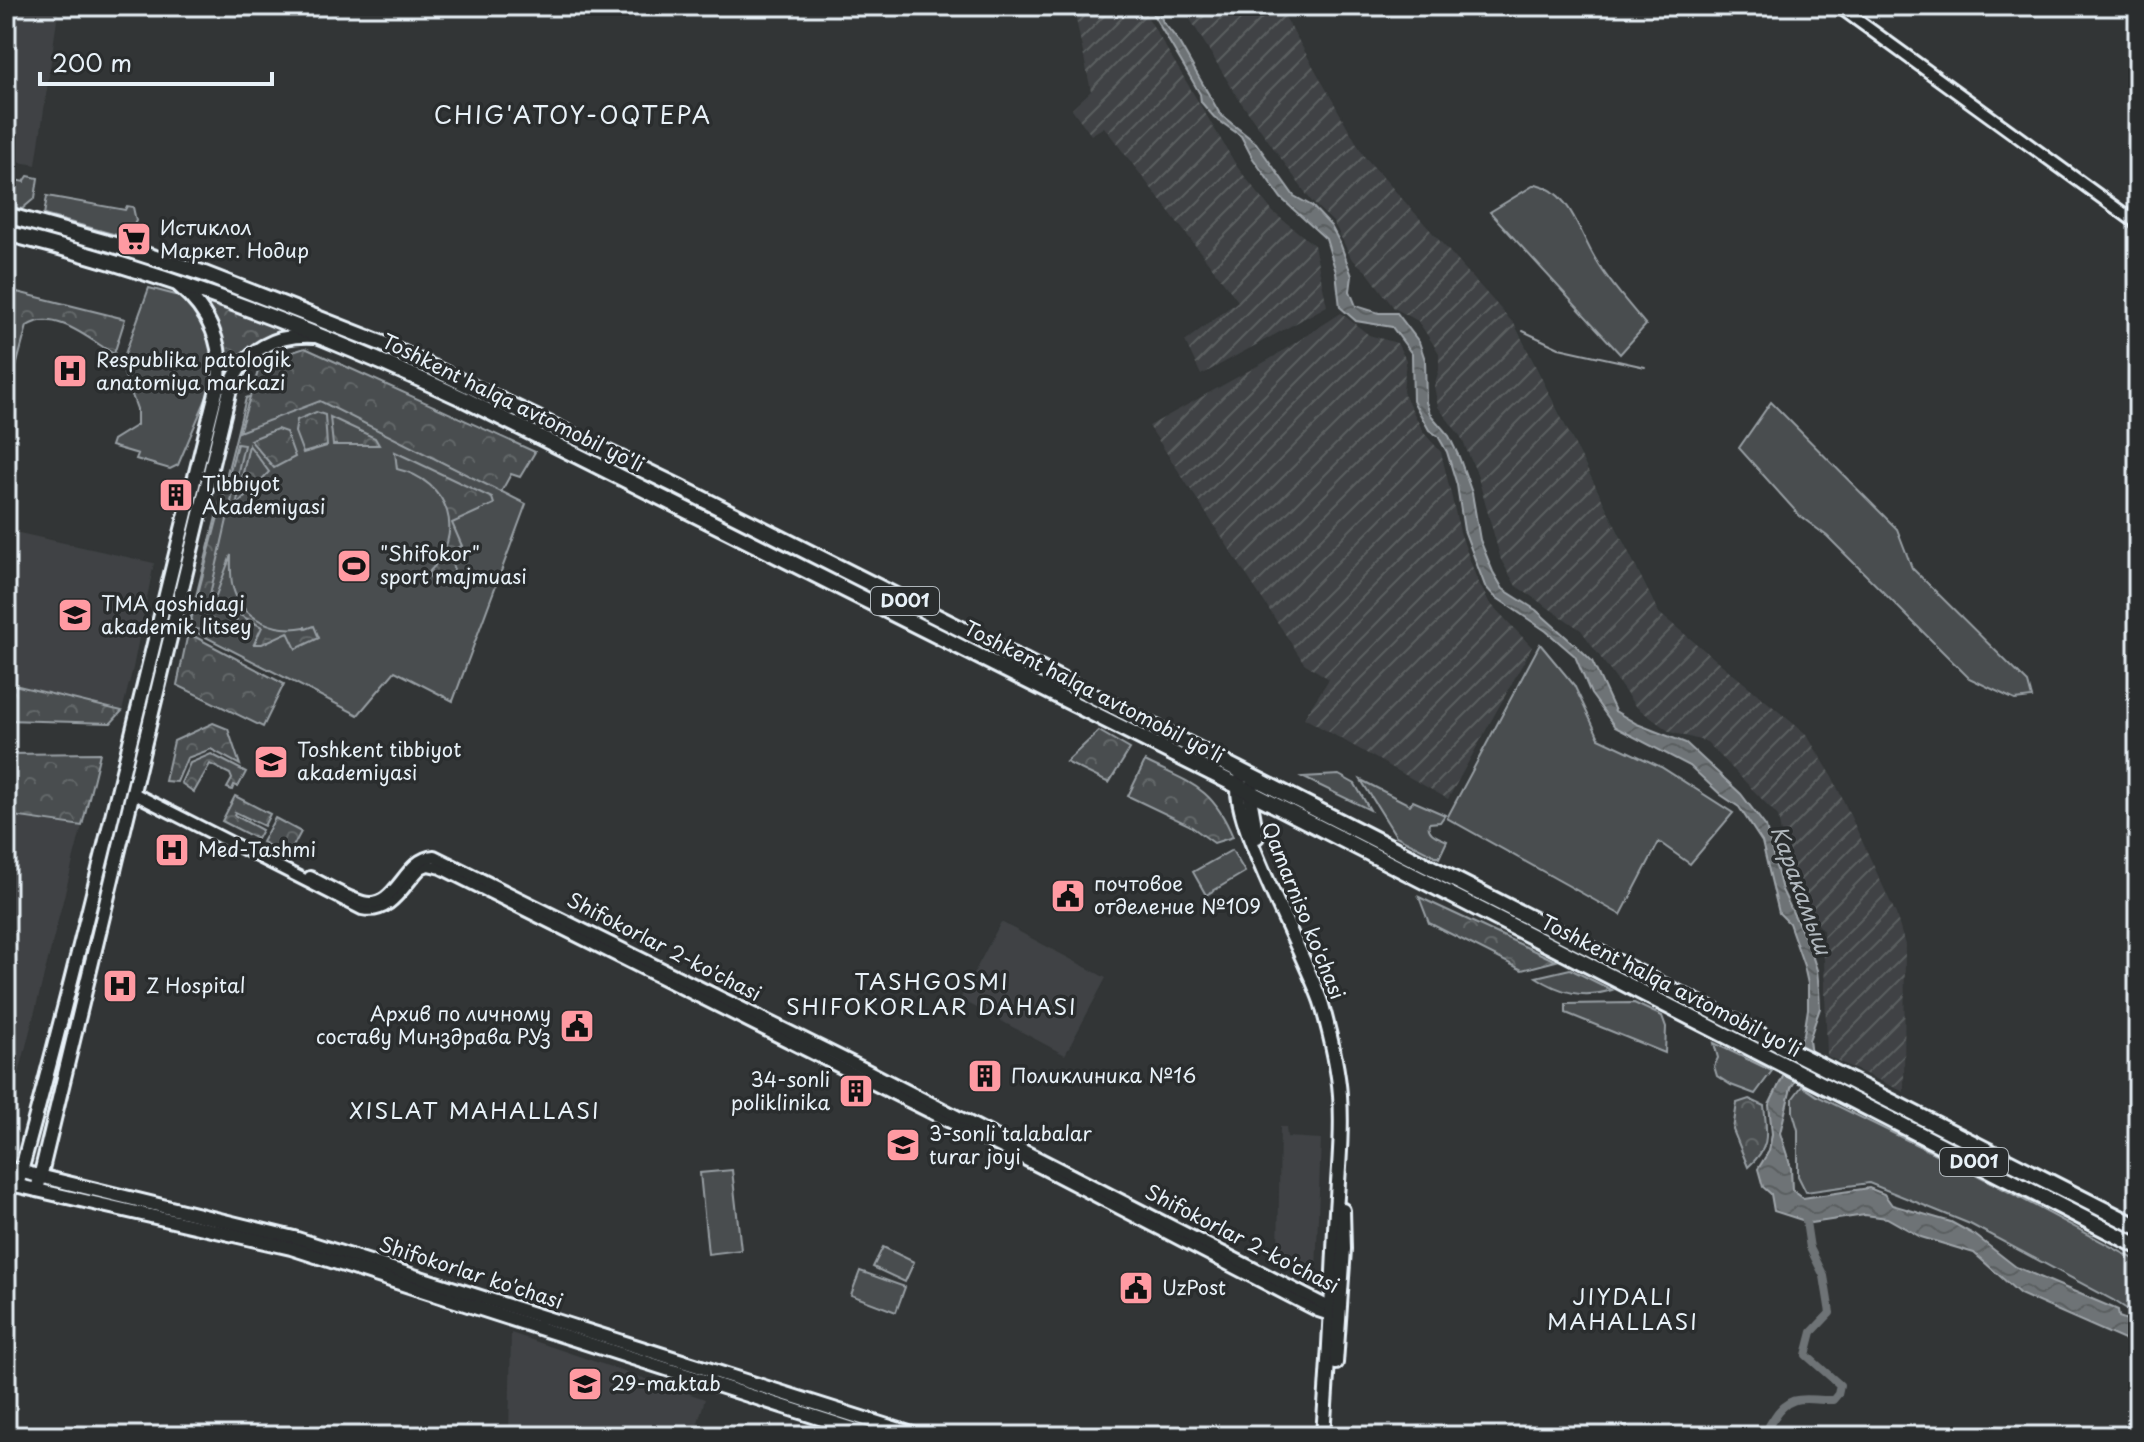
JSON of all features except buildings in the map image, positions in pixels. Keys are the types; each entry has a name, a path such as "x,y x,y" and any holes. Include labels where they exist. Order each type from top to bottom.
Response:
{"highway":[{"name":"Toshkent halqa avtomobil yo'li","path":"6,215 111,244 248,290 381,343 469,393 1149,742 1246,782 1517,910 1779,1044 1814,1072 2138,1246"},
{"name":"Toshkent halqa avtomobil yo'li","path":"6,233 174,281 469,393 1156,728 1246,782 1509,926 1772,1059 1814,1072 2138,1227"},
{"path":"1104,719 1111,705"},
{"path":"1149,742 1156,728"},
{"path":"1509,926 1517,910"},
{"path":"2100,1227 2107,1212"}],"main road":[{"path":"174,281 199,305 213,329 225,385"},
{"path":"37,1190 127,791 174,559 225,385 246,358 261,346 291,337 328,338"},
{"name":"Qamarniso ko'chasi","path":"1246,782 1238,804 1261,869 1310,972 1333,1031 1347,1102 1344,1249 1333,1311 1323,1436"},
{"path":"12,1184 21,1171 127,791"},
{"name":"Shifokorlar ko'chasi","path":"6,1168 294,1238 919,1436"},
{"name":"Shifokorlar ko'chasi","path":"12,1184 291,1248 875,1436"},
{"name":"Qamarniso ko'chasi","path":"1331,1436 1333,1311"}],"street":[{"path":"1838,6 2138,224"},
{"name":"Shifokorlar 2-ko'chasi","path":"127,791 148,795 362,902 380,901 418,860 434,856 863,1068 1333,1311"}],"shaded area":[{"path":"6,6 59,6 36,165 6,160"},
{"path":"1076,6 1141,6 1238,168 1273,212 1314,245 1327,306 1201,375 1185,341 1238,301 1104,127 1091,135 1072,109 1091,91 1074,10"},
{"path":"1182,6 1279,6 1364,156 1515,325 1659,613 1806,734 1831,774 1896,914 1905,945 1904,1092 1827,1056 1823,930 1788,877 1778,816 1707,742 1670,732 1635,706 1581,630 1516,586 1501,560 1477,474 1461,437 1438,407 1434,386 1439,370 1439,353 1418,321 1394,308 1367,272 1351,258 1334,223 1312,202 1238,98"},
{"path":"1341,313 1369,335 1397,343 1406,360 1403,392 1424,433 1441,452 1460,532 1476,577 1489,602 1532,647 1448,799 1304,718 1329,679 1304,663 1149,426 1270,359"},
{"name":"TMA qoshidagi akademik litsey","path":"6,530 154,563 122,711 6,683"},
{"path":"6,813 82,826 6,1125"},
{"path":"1001,922 1106,978 1065,1055 960,999"},
{"path":"1280,1127 1286,1127 1287,1137 1321,1139 1316,1272 1278,1254"},
{"name":"29-maktab","path":"511,1333 705,1399 694,1436 509,1436"}],"green space":[{"path":"28,176 38,178 35,198 22,209 6,206 6,178 24,182"},
{"path":"1536,184 1548,188 1566,204 1601,269 1646,325 1620,354 1490,212"},
{"path":"47,196 125,210 127,206 133,207 136,221 124,237 44,215"},
{"path":"6,221 123,254 238,293 408,362 463,387 462,391 295,319 181,277 6,226"},
{"path":"149,288 187,298 207,326 215,360 209,392 178,465 170,469 136,459 138,454 111,446 113,440 137,425 137,409 121,365"},
{"path":"17,292 125,319 114,354 61,323 38,321 27,326 6,404 6,335"},
{"path":"199,299 289,331 257,344 231,366 225,363 223,345"},
{"path":"305,348 535,452 520,477 511,474 501,492 320,401 239,432 261,362"},
{"name":"\"Shifokor\" sport majmuasi","path":"285,383 526,504 453,701 395,671 358,715 188,628 246,398"},
{"path":"480,395 1094,702 1091,706 478,399"},
{"path":"1771,402 1897,529 1912,568 2028,683 2032,698 2015,700 1969,678 1827,536 1800,516 1739,448"},
{"path":"316,412 325,415 327,446 303,453 295,432 297,420"},
{"path":"330,417 375,438 379,445 333,445"},
{"path":"277,429 286,432 295,457 274,468 250,440"},
{"path":"237,444 244,445 208,603 237,620 228,634 189,628"},
{"path":"249,445 269,472 236,506"},
{"path":"395,452 492,498 494,504 452,523 462,546 447,552 457,577 440,583 432,581 428,573 447,542 447,511 430,485 415,475 397,469"},
{"path":"231,555 233,588 237,599 252,616 282,628 306,629 314,626 319,638 296,649 288,632 262,644 254,644 262,627 214,601"},
{"path":"188,633 284,684 263,727 177,685"},
{"path":"1540,644 1574,685 1599,738 1661,767 1733,813 1690,864 1659,842 1621,915 1447,818"},
{"path":"6,683 122,711 111,723 6,720"},
{"path":"213,723 228,729 240,765 211,749 187,758 177,782 165,781 174,741"},
{"path":"1099,731 1130,749 1109,783 1066,762"},
{"path":"100,753 82,826 6,815 6,754"},
{"path":"211,754 246,772 238,787 234,785 232,790 227,788 232,779 230,774 210,764 194,792 181,783 190,763"},
{"path":"1145,761 1198,788 1217,807 1233,837 1214,843 1189,825 1128,796"},
{"path":"1339,775 1355,784 1370,810 1302,777"},
{"path":"1361,780 1410,805 1413,801 1445,815 1440,822 1429,823 1431,832 1447,841 1439,858 1396,836"},
{"path":"235,796 270,814 264,826 235,812 234,815 262,830 257,839 222,821"},
{"path":"275,818 301,832 288,856 262,842"},
{"path":"1232,850 1245,872 1206,895 1193,872"},
{"path":"1419,897 1556,961 1522,970 1429,923"},
{"path":"1570,969 1612,990 1592,994 1572,993 1536,977"},
{"path":"1634,1003 1662,1016 1666,1027 1665,1053 1566,1013 1566,1004"},
{"path":"1714,1043 1772,1071 1755,1094 1717,1076 1714,1066 1718,1058"},
{"path":"1828,1076 2092,1209 2089,1214 1826,1081"},
{"path":"1802,1086 2138,1261 2138,1316 1970,1224 1869,1183 1806,1192 1798,1176 1798,1130 1793,1112 1793,1098"},
{"path":"1749,1099 1764,1106 1766,1140 1761,1153 1748,1167 1733,1130 1737,1103"},
{"path":"732,1170 741,1250 708,1254 700,1173"},
{"path":"883,1247 914,1262 905,1282 873,1267"},
{"path":"860,1271 905,1287 896,1312 851,1295"}],"water":[{"path":"1148,6 1157,6 1163,22 1177,39 1220,114 1256,143 1294,196 1312,206 1331,226 1352,276 1350,291 1356,306 1379,313 1397,313 1419,342 1425,360 1426,402 1430,414 1449,436 1459,457 1472,493 1480,540 1503,589 1536,610 1592,661 1615,711 1637,724 1686,743 1741,794 1766,827 1782,890 1817,970 1819,990 1820,1008 1809,1040 1811,1055 1791,1088 1780,1133 1791,1168 1792,1190 1803,1198 1869,1188 1884,1194 1892,1205 1951,1222 1975,1235 2016,1267 2118,1310 2119,1317 2138,1324 2138,1346 2020,1294 1974,1253 1921,1237 1887,1218 1865,1215 1811,1223 1774,1211 1771,1194 1763,1187 1758,1169 1769,1151 1772,1134 1769,1105 1804,1034 1808,984 1789,923 1779,913 1762,842 1739,807 1690,766 1615,727 1591,694 1575,656 1485,586 1464,530 1457,485 1447,452 1438,436 1429,430 1413,401 1412,354 1392,327 1356,321 1340,307 1336,272 1326,239 1281,198 1241,136 1214,117 1201,102 1200,94"}],"waterway":[{"path":"1523,331 1559,348 1645,367"},
{"path":"1767,1436 1771,1423 1787,1404 1800,1399 1833,1400 1840,1385 1806,1355 1812,1332 1830,1313 1824,1276 1810,1248 1805,1215"}],"place":[{"name":"Истиклол Маркет. Нодир","path":"134,239"},
{"name":"Respublika patologik anatomiya markazi","path":"70,371"},
{"name":"Tibbiyot Akademiyasi","path":"176,495"},
{"name":"\"Shifokor\" sport majmuasi","path":"354,566"},
{"name":"TMA qoshidagi akademik litsey","path":"75,615"},
{"name":"Toshkent tibbiyot akademiyasi","path":"271,762"},
{"name":"Med-Tashmi","path":"172,850"},
{"name":"почтовое отделение №109","path":"1068,896"},
{"name":"Z Hospital","path":"120,986"},
{"name":"Архив по личному составу Минздрава РУз","path":"577,1026"},
{"name":"Поликлиника №16","path":"985,1076"},
{"name":"34-sonli poliklinika","path":"856,1091"},
{"name":"3-sonli talabalar turar joyi","path":"903,1145"},
{"name":"UzPost","path":"1136,1288"},
{"name":"29-maktab","path":"585,1384"}],"district":[{"name":"CHIG'ATOY-OQTEPA","path":"573,116"},
{"name":"TASHGOSMI SHIFOKORLAR DAHASI","path":"932,994"},
{"name":"XISLAT MAHALLASI","path":"475,1111"},
{"name":"JIYDALI MAHALLASI","path":"1623,1310"}],"water label":[{"name":"Каракамыш","path":"1801,890"}]}
